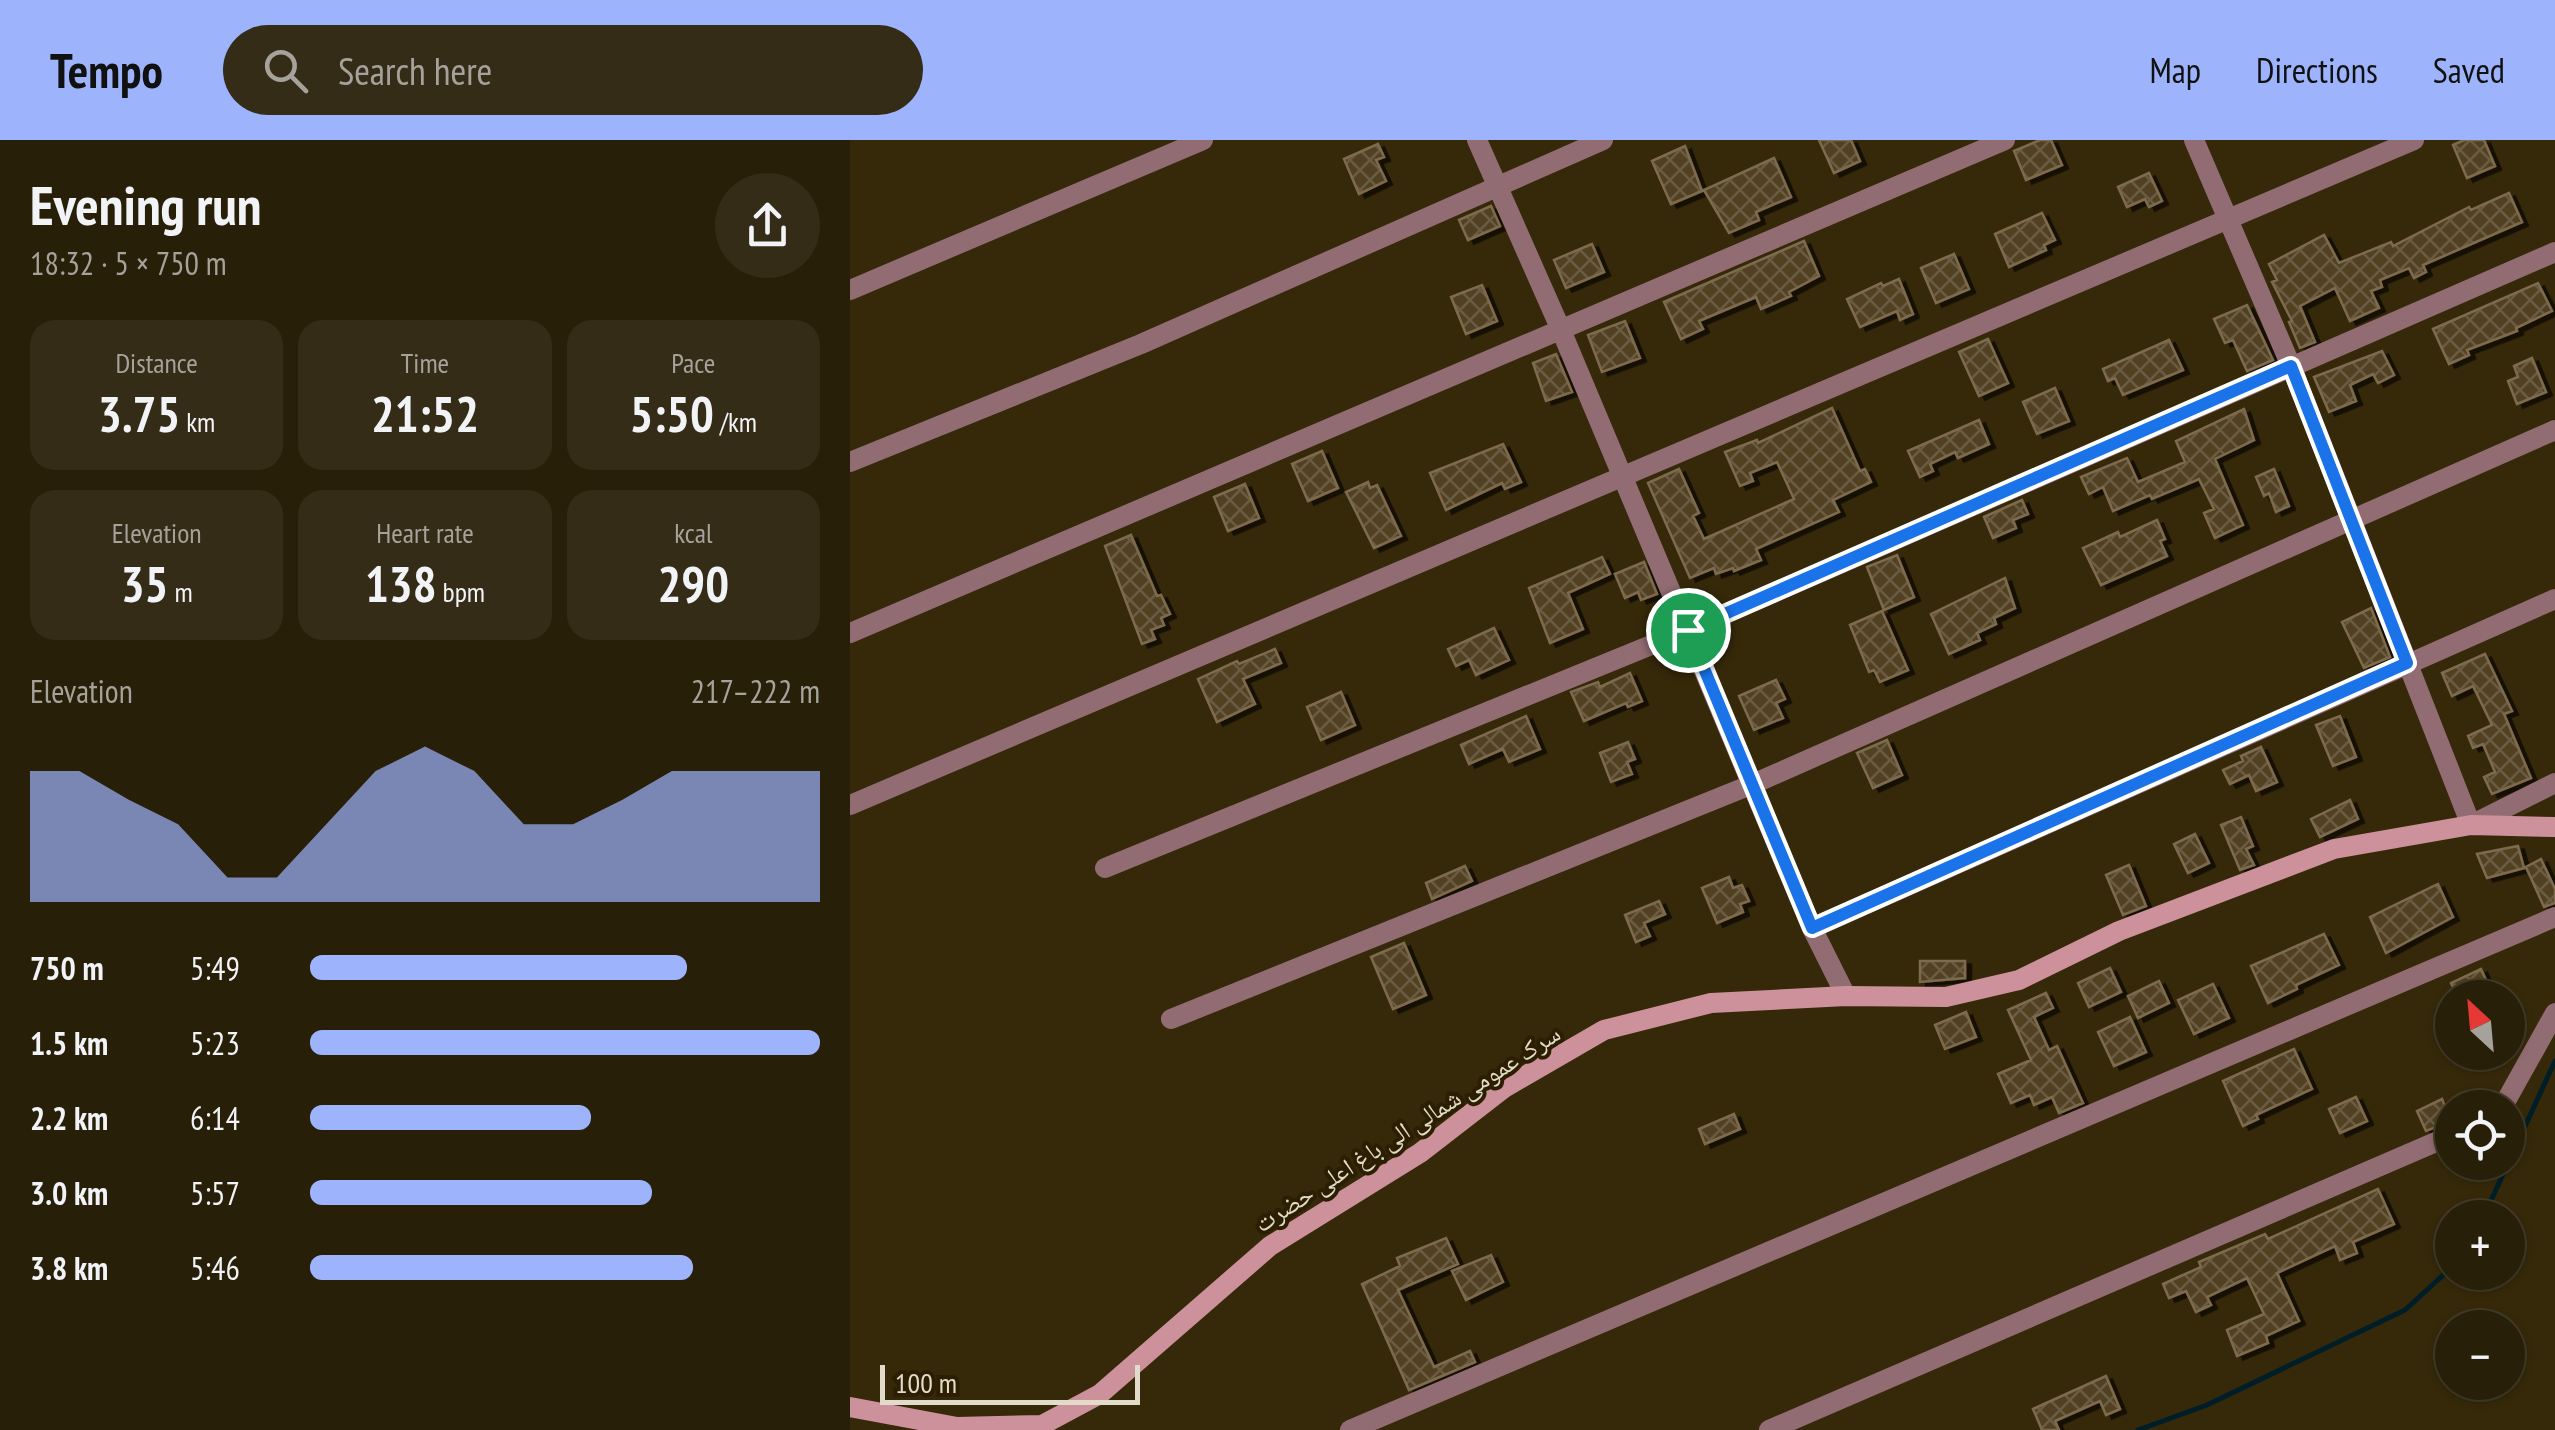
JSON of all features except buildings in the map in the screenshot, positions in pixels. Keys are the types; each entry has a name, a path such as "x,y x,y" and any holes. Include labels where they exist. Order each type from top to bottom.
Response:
{"street":[{"path":"850,290 1203,140"},
{"path":"1477,140 1812,928 1846,996"},
{"path":"850,462 1141,344 1603,140"},
{"path":"850,633 2005,140"},
{"path":"2194,140 2291,366 2471,824 2555,783"},
{"path":"850,805 2414,140"},
{"path":"1105,868 1688,630 2555,252"},
{"path":"1171,1019 1753,784 2555,430"},
{"path":"1812,928 2555,599"},
{"name":"سرک عمومی شمالی الی باغ اعلی حضرت","path":"850,1407 957,1428 1042,1424 1100,1394 1270,1246 1420,1153 1504,1088 1604,1030 1712,1002 1846,996 1946,997 2020,980 2119,931 2334,849 2471,824 2555,826"},
{"path":"1350,1430 2555,917"},
{"path":"2512,1090 2555,1013"},
{"path":"1768,1430 2435,1142"}],"waterway":[{"path":"2491,1200 2555,1061"},
{"path":"2138,1430 2207,1405 2405,1310 2435,1283"}],"route":[{"path":"2291,366 2407,663 1812,928 1688,630 2291,366"}]}
